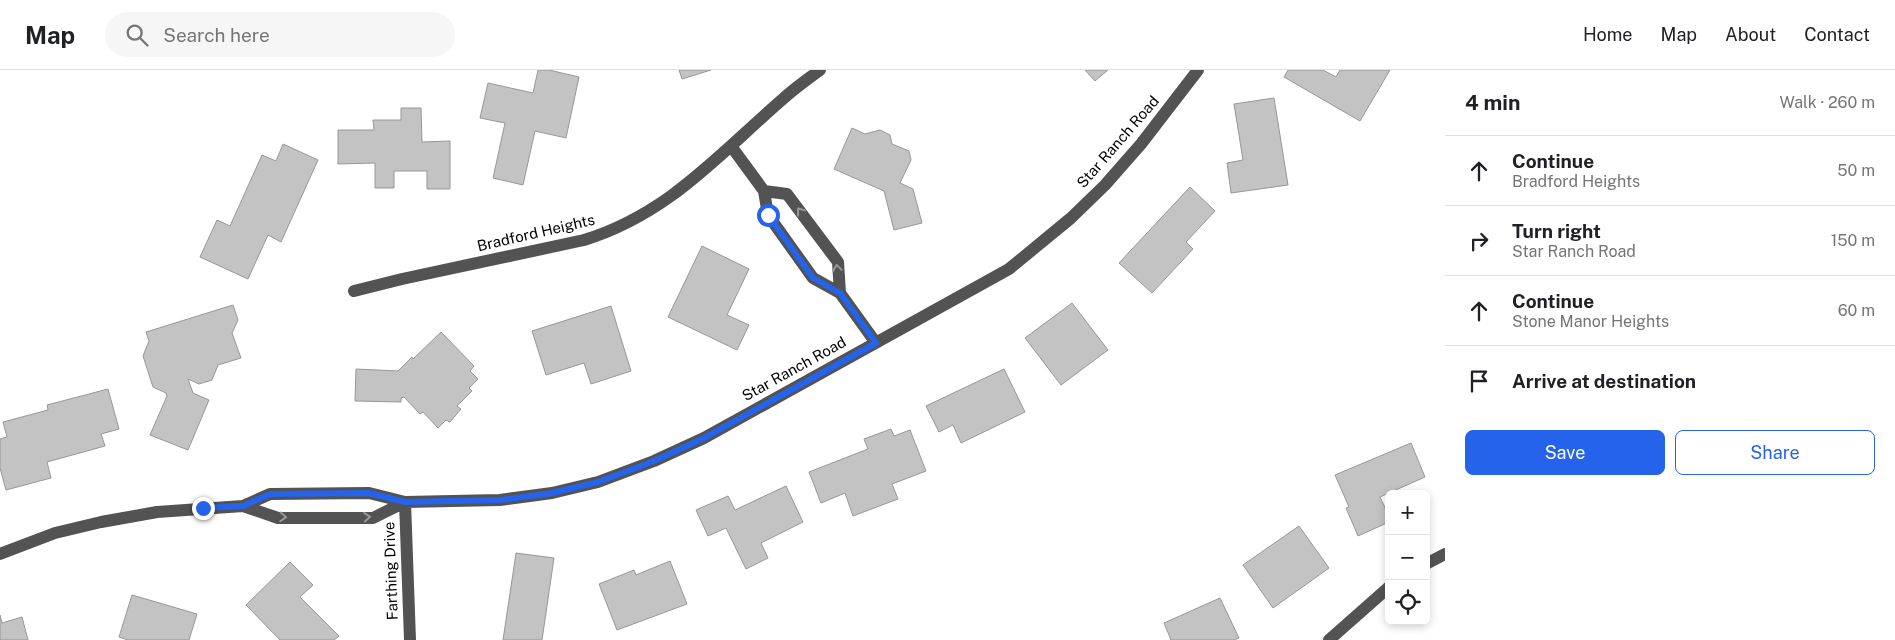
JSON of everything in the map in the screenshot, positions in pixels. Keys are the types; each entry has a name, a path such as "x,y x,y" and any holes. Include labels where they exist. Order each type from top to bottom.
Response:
{"street":[{"name":"Bradford Heights","path":"354,291 411,276 584,240 610,232 632,221 684,188 785,97 820,70"},
{"name":"Star Ranch Road","path":"405,502 500,500 552,493 598,482 654,461 704,438 1009,269 1071,218 1105,185 1141,144 1198,70"},
{"path":"731,146 764,191 768,215 813,278 840,293 876,343"},
{"path":"764,191 787,194 838,262 840,293"},
{"path":"0,554 55,533 101,522 157,512 243,506 270,494 369,493 405,502"},
{"path":"243,506 278,518 372,518 405,502"},
{"name":"Farthing Drive","path":"405,502 410,640"},
{"path":"1430,562 1445,554"},
{"path":"1329,640 1385,591"}],"building":[{"path":"538,70 549,70 579,77 566,138 535,131 523,185 493,178 505,123 480,118 488,83 533,93"},
{"path":"679,70 711,70 682,79"},
{"path":"1085,70 1108,70 1095,81"},
{"path":"1288,70 1323,70 1336,77 1340,70 1390,70 1360,121 1284,77"},
{"path":"1274,98 1288,185 1231,193 1227,163 1243,160 1234,104"},
{"path":"401,108 421,108 422,142 450,141 450,189 427,189 427,171 394,171 394,188 375,188 375,163 338,164 338,130 374,130 373,120 401,120"},
{"path":"852,128 865,134 880,130 890,135 892,144 909,151 911,160 900,183 913,189 922,223 894,230 884,191 834,169"},
{"path":"283,144 318,160 281,242 268,235 248,279 200,257 217,220 230,226 262,155 276,161"},
{"path":"1190,187 1215,211 1186,242 1193,249 1152,293 1119,263"},
{"path":"702,246 749,269 727,315 749,325 737,350 668,317"},
{"path":"1072,303 1108,350 1061,385 1025,338"},
{"path":"233,305 238,320 232,333 241,358 218,365 212,380 199,384 188,379 193,393 209,400 188,450 150,435 167,396 166,393 153,387 143,356 149,341 146,332"},
{"path":"611,306 631,371 591,384 584,363 546,375 532,331"},
{"path":"441,332 474,366 470,371 478,379 469,388 472,391 457,406 461,409 450,422 446,420 438,428 423,412 420,414 404,397 401,398 401,402 355,401 356,369 398,371"},
{"path":"1004,369 1025,412 961,443 953,425 939,432 926,406"},
{"path":"108,389 119,429 101,434 105,446 47,462 51,478 6,490 0,468 0,439 7,437 3,422 48,410 47,405"},
{"path":"891,429 894,436 910,430 926,471 892,484 898,499 853,516 845,493 821,503 809,472 868,449 864,439"},
{"path":"1411,443 1425,477 1396,490 1385,490 1385,495 1380,497 1385,508 1385,524 1358,536 1346,508 1349,507 1335,475"},
{"path":"786,486 803,522 761,543 768,558 746,569 726,528 708,536 696,510 728,496 735,510"},
{"path":"1299,526 1329,568 1273,608 1243,565"},
{"path":"516,553 554,558 542,640 503,640"},
{"path":"670,561 687,604 617,630 599,584 634,570 636,575"},
{"path":"290,562 313,585 300,597 339,636 334,640 280,640 246,605"},
{"path":"132,595 197,614 189,640 128,640 119,637"},
{"path":"1220,598 1239,638 1234,640 1171,640 1164,623"},
{"path":"0,615 2,623 22,617 28,640 0,640"}],"route":[{"path":"203,508 243,506 270,494 369,493 405,502 500,500 552,493 598,482 654,461 704,438 876,343 840,293 813,278 768,215"}]}
